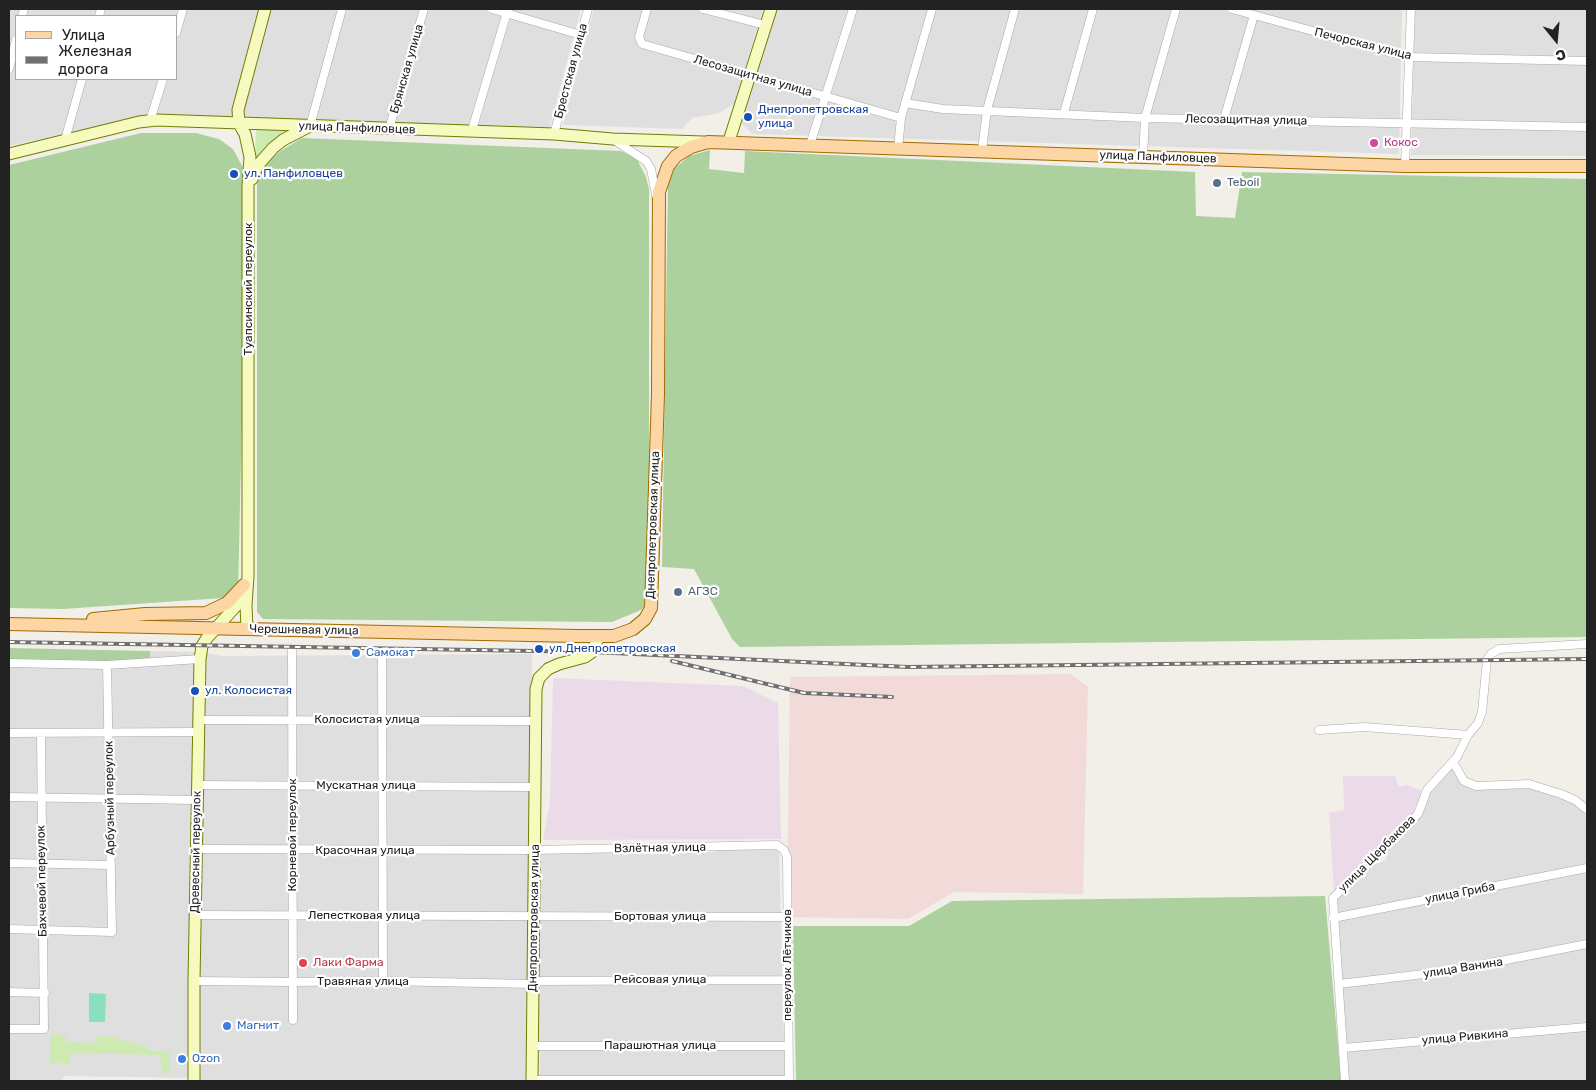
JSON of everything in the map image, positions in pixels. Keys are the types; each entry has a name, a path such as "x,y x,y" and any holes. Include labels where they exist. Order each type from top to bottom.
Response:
{"main road":[{"name":"Днепропетровская улица","path":"599,636 614,636 633,630 645,619 651,608 658,394 659,192 668,166 676,156 691,147 708,142 728,141"},
{"name":"улица Панфиловцев","path":"728,141 1405,166 1587,166"},
{"path":"74,625 112,617 206,613 227,603 246,581"},
{"name":"Черешневая улица","path":"9,624 599,636"}],"street":[{"path":"178,27 184,9"},
{"name":"Туапсинский переулок","path":"248,629 246,581 249,146 239,124 238,110 264,9"},
{"path":"248,186 258,165 273,148 283,140 310,126 342,9"},
{"name":"Брянская улица","path":"389,129 424,9"},
{"path":"492,9 507,11 581,35"},
{"name":"Брестская улица","path":"554,134 588,9"},
{"name":"Лесозащитная улица","path":"647,9 638,37 642,44 901,118"},
{"path":"703,9 765,25"},
{"path":"728,141 771,9"},
{"path":"810,145 853,9"},
{"path":"898,148 901,118 932,9"},
{"path":"982,150 987,110 1015,9"},
{"path":"1064,113 1093,9"},
{"path":"1143,156 1145,118 1176,9"},
{"name":"Печорская улица","path":"1232,9 1408,57 1587,61"},
{"path":"1405,166 1411,9"},
{"path":"472,130 507,11"},
{"path":"1224,119 1254,15"},
{"path":"9,69 15,45"},
{"path":"65,140 82,80"},
{"path":"150,121 163,80"},
{"name":"Лесозащитная улица","path":"905,103 943,109 1145,118 1587,127"},
{"name":"улица Панфиловцев","path":"9,154 150,121 472,130 613,139 708,142"},
{"path":"613,139 646,161 651,169 658,209"},
{"name":"Туапсинский переулок","path":"217,629 236,606 246,581"},
{"name":"Древесный переулок","path":"194,1081 200,659 202,646 217,629"},
{"name":"Днепропетровская улица","path":"532,1080 536,689 540,678 548,669 585,657 592,652 599,636"},
{"name":"улица Щербакова","path":"1345,1081 1333,898 1418,814 1427,790 1452,762 1468,735 1478,723 1482,712 1487,660 1491,654 1499,649 1587,644"},
{"name":"Корневой переулок","path":"292,650 293,1020"},
{"path":"382,651 383,980"},
{"path":"9,662 107,665 200,659"},
{"name":"Арбузный переулок","path":"43,929 112,932 107,665"},
{"name":"Колосистая улица","path":"199,720 381,719 536,721"},
{"path":"1319,730 1364,727 1468,735"},
{"path":"9,733 198,732"},
{"name":"Бахчевой переулок","path":"9,1029 44,1029 45,993 40,798 41,733"},
{"path":"1452,762 1464,782 1476,786 1529,784 1568,797 1587,810"},
{"name":"Мускатная улица","path":"197,785 535,787"},
{"path":"9,797 197,800"},
{"path":"1587,800 1587,810"},
{"name":"Взлётная улица","path":"534,850 777,845 784,850"},
{"name":"Красочная улица","path":"196,849 293,851 534,850"},
{"name":"переулок Лётчиков","path":"784,850 787,857 789,1081"},
{"path":"9,863 111,865"},
{"name":"улица Гриба","path":"1333,918 1587,868"},
{"name":"Лепестковая улица","path":"195,915 534,917"},
{"name":"Бортовая улица","path":"534,917 787,917"},
{"path":"9,929 43,929"},
{"name":"улица Ванина","path":"1338,984 1450,971 1587,944"},
{"name":"Травяная улица","path":"194,981 293,982 383,980 533,983"},
{"name":"Рейсовая улица","path":"533,983 787,980"},
{"path":"9,992 45,993"},
{"name":"улица Ривкина","path":"1344,1048 1587,1027"},
{"name":"Парашютная улица","path":"532,1046 788,1046"},
{"path":"532,1080 789,1081"}],"shaded area":[{"path":"9,9 261,9 231,117 141,117 9,146"},
{"path":"270,9 581,9 549,130 245,117 242,111"},
{"path":"594,9 763,9 734,104 719,113 692,118 682,129 563,125"},
{"path":"775,9 1402,9 1399,154 753,134 742,124 742,117"},
{"path":"1415,9 1587,9 1587,156 1411,155"},
{"path":"150,651 201,652 223,656 532,654 530,1036 527,1081 200,1081 195,1078 65,1076 61,1081 9,1081 9,663 150,664"},
{"path":"1071,674 1088,687 1083,894 954,892 908,919 787,917 790,677"},
{"path":"553,678 743,686 778,703 781,839 543,840 550,802"},
{"path":"1452,764 1464,784 1528,785 1574,802 1584,810 1586,817 1587,1081 1345,1081 1337,896 1374,864 1387,860 1384,852 1417,819 1429,792"},
{"path":"1343,776 1395,776 1399,787 1407,785 1422,791 1416,810 1334,892 1329,813 1344,810"},
{"path":"770,848 770,850 779,850 785,1081 540,1081 536,852 703,850 705,852 716,852 717,849"}],"green space":[{"path":"256,130 290,130 272,142 255,160"},
{"path":"141,133 196,133 219,139 233,149 247,175 238,597 63,609 9,608 9,165"},
{"path":"302,138 621,151 637,159 646,177 649,189 649,601 641,610 612,622 263,619 257,612 257,180 266,164 279,152"},
{"path":"710,150 709,169 744,173 745,151 1195,172 1196,216 1235,218 1242,172 1587,179 1587,637 740,647 732,639 694,569 662,567 668,183 675,168 689,156"},
{"path":"9,648 150,651 150,664 9,663"},
{"path":"1325,896 1341,1081 796,1081 793,926 909,926 952,901"},
{"path":"89,993 106,994 105,1022 89,1022"},
{"path":"51,1033 66,1036 66,1042 98,1043 98,1036 112,1037 148,1047 149,1051 170,1051 169,1074 162,1074 160,1055 70,1053 69,1066 59,1062 50,1063"}],"railway":[{"path":"9,642 592,652 908,667 1587,659"},
{"path":"672,661 804,693 892,697"}],"place":[{"name":"Днепропетровская улица","path":"748,117"},
{"name":"Кокос","path":"1374,143"},
{"name":"ул. Панфиловцев","path":"234,174"},
{"name":"Teboil","path":"1217,183"},
{"name":"АГЗС","path":"678,592"},
{"name":"ул.Днепропетровская","path":"539,649"},
{"name":"Самокат","path":"356,653"},
{"name":"ул. Колосистая","path":"195,691"},
{"name":"Лаки Фарма","path":"303,963"},
{"name":"Магнит","path":"227,1026"},
{"name":"Ozon","path":"182,1059"}]}
